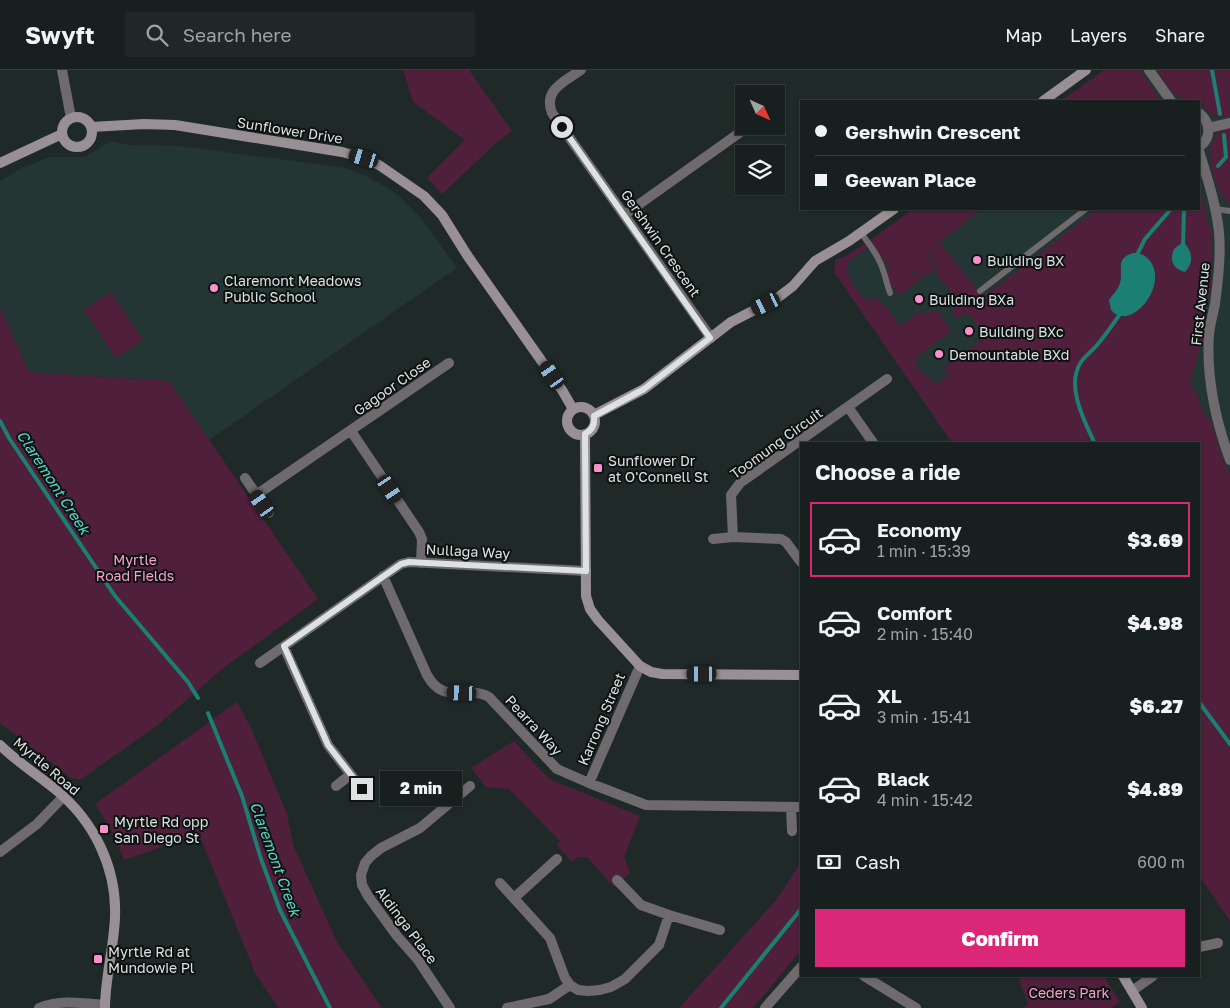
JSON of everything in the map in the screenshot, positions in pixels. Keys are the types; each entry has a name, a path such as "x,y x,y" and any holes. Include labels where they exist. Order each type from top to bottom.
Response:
{"street":[{"path":"62,70 71,118"},
{"name":"Gershwin Crescent","path":"580,70 555,88 549,99 552,113 710,338"},
{"path":"1044,100 1086,70"},
{"path":"1149,70 1170,100"},
{"path":"1200,114 1205,118 1208,128 1207,138 1200,146"},
{"path":"71,118 83,118 90,127 91,136 88,141 78,146 68,144 62,134 64,124 71,118"},
{"path":"1208,128 1230,123"},
{"name":"Sunflower Drive","path":"90,127 144,124 175,126 342,152 364,158 379,165 424,196 448,222 468,255 562,390 572,409"},
{"path":"0,163 62,134"},
{"path":"624,215 736,135"},
{"name":"First Avenue","path":"1200,155 1219,231 1219,263 1210,332 1210,379 1219,428 1230,460"},
{"path":"594,416 644,389 742,316 776,299 793,286 815,261 861,233 893,210"},
{"name":"Gagoor Close","path":"256,495 449,363"},
{"name":"Toomung Circuit","path":"732,538 730,503 731,495 735,489 747,478 887,379"},
{"path":"585,407 592,412 594,416 592,429 585,434 572,432 568,425 568,416 572,409 585,407"},
{"path":"848,407 873,442"},
{"name":"Gagoor Close","path":"351,431 419,532 422,539 421,563"},
{"path":"585,434 586,596 590,609 598,620 640,666 651,672 662,674 800,675"},
{"path":"245,478 269,513"},
{"path":"713,539 781,539 786,542 800,561"},
{"name":"Nullaga Way","path":"260,663 401,564 421,563 586,571"},
{"name":"Pearra Way","path":"383,576 428,675 436,688 449,692 482,694 489,697 557,769 588,783 646,804 796,807 792,831"},
{"path":"284,646 328,745 362,789"},
{"name":"Karrong Street","path":"588,783 640,666"},
{"name":"Myrtle Road","path":"0,745 63,797 80,815 96,837 106,858 111,877 115,917 105,1006"},
{"path":"336,786 350,775"},
{"name":"Aldinga Place","path":"450,1008 418,960 368,896 362,885 361,875 365,863 371,856 387,845 420,828 470,786"},
{"path":"0,852 29,831 63,797"},
{"path":"514,898 558,859"},
{"path":"617,880 641,905 720,930"},
{"path":"500,883 550,938 561,970 570,985 578,990 594,991 611,987 625,979 659,945 669,915"},
{"path":"1200,947 1218,944"},
{"path":"765,1008 800,968"},
{"path":"866,977 916,1008"},
{"path":"1124,977 1142,1008"},
{"path":"1132,990 1152,977"},
{"path":"507,1008 549,999 570,985"},
{"path":"40,1008 46,1005 66,1002 105,1006"}],"lane":[{"path":"1215,209 1230,211"},
{"path":"980,292 1085,210"},
{"path":"861,233 876,255 890,293"}],"shaded area":[{"path":"1113,70 1230,70 1230,921 1200,442 952,442 834,272 921,210 1200,210 1200,100 1071,100"},
{"name":"Claremont Meadows Public School","path":"111,141 129,145 180,146 345,168 368,177 396,193 421,218 457,268 209,440 169,381 29,372 0,307 0,181 20,169 50,157 85,157"},
{"path":"1183,242 1189,249 1191,257 1190,265 1185,272 1178,269 1172,260 1174,249"},
{"path":"1133,253 1138,253 1150,261 1155,271 1155,282 1145,303 1137,311 1128,315 1119,315 1111,310 1109,300 1120,283 1121,265 1124,258"}],"green space":[{"path":"403,70 469,70 512,131 494,145 442,194 427,178 465,140 413,102"},
{"path":"1104,70 1140,70 1160,100 1062,100"},
{"path":"1157,70 1230,70 1230,116 1219,117 1213,115 1200,106 1200,100 1183,99 1169,88"},
{"path":"1230,128 1230,205 1218,187 1211,163 1211,151 1213,141 1220,133"},
{"path":"1200,183 1209,227 1211,227 1211,286 1205,309 1203,346 1200,346 1194,368 1195,374 1190,375 1192,391 1197,391 1197,396 1207,419 1210,418 1221,454 1230,475 1230,921 1200,877 1200,442 952,442 834,272 835,260 844,257 865,244 868,248 847,263 850,279 856,289 868,301 877,297 900,325 913,318 918,312 924,314 938,312 952,331 914,359 918,365 915,367 918,370 920,369 925,376 927,375 935,385 949,375 943,368 986,336 970,315 967,316 965,313 957,319 952,312 956,308 952,303 952,293 935,272 939,268 930,256 932,250 940,243 983,297 1096,210 1200,210","holes":["1133,253 1141,255 1152,264 1155,274 1154,286 1141,307 1132,314 1123,317 1114,314 1110,308 1109,300 1120,283 1122,262 1127,255"]},
{"path":"912,210 981,210 931,249 928,257 936,268 925,277 912,272 912,274 923,278 900,295 889,282 887,272 890,267 870,240"},
{"path":"111,292 143,340 116,358 84,310"},
{"name":"Myrtle Road Fields","path":"0,307 29,372 169,381 318,599 222,669 159,724 80,780 71,778 0,723"},
{"path":"237,702 251,728 287,814 293,845 337,942 382,1008 279,1008 256,975 199,834 124,860 116,838 95,804"},
{"path":"514,741 549,779 640,816 624,857 630,873 614,887 587,857 578,857 572,862 557,845 560,841 509,789 486,787 471,768"},
{"path":"800,864 800,951 753,1008 679,1008 777,899"},
{"name":"Ceders Park","path":"1020,977 1105,977 1120,1002 1111,1008 1023,1008 1028,1003 1019,980"}],"waterway":[{"path":"1212,70 1220,114"},
{"path":"1218,166 1226,157 1224,135"},
{"path":"1136,257 1145,239 1170,210"},
{"path":"1183,246 1184,210"},
{"path":"1094,442 1078,404 1075,382 1077,372 1081,362 1100,341 1120,314"},
{"name":"Claremont Creek","path":"0,421 9,438 115,596 188,682 198,698"},
{"path":"1200,703 1230,744"},
{"name":"Claremont Creek","path":"208,713 242,796 261,859 280,910 330,1008"},
{"path":"721,1008 800,910"}],"place":[{"name":"Building BX","path":"977,260"},
{"name":"Claremont Meadows Public School","path":"214,288"},
{"name":"Building BXa","path":"919,299"},
{"name":"Building BXc","path":"969,331"},
{"name":"Demountable BXd","path":"939,354"},
{"name":"Sunflower Dr at O'Connell St","path":"598,468"},
{"name":"Myrtle Rd opp San Diego St","path":"104,829"},
{"name":"Myrtle Rd at Mundowie Pl","path":"98,959"}],"route":[{"path":"362,789 328,745 284,646 393,568 409,562 586,571 585,434 592,429 595,420 594,416 644,389 710,338 562,127"}]}
